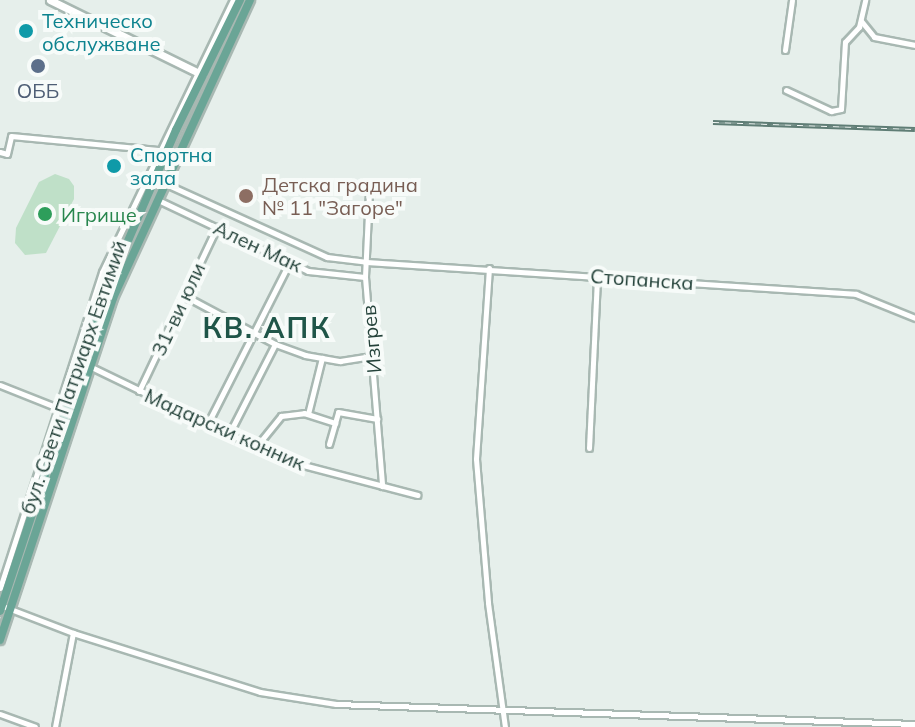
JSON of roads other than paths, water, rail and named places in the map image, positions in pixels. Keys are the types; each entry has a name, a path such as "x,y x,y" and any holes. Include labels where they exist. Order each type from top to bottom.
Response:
{"main road":[{"path":"50,0 200,73 218,66"},
{"name":"бул. Свети Патриарх Евтимий","path":"0,640 3,608 67,411 87,365 110,281 200,73 240,0"},
{"name":"бул. Свети Патриарх Евтимий","path":"3,608 113,298 156,198 250,0"},
{"path":"200,73 204,95"}],"street":[{"path":"0,588 102,272 158,150 200,73 233,0"},
{"path":"785,50 792,0"},
{"path":"786,90 838,112 842,105 845,42 861,21 865,0"},
{"path":"861,21 865,30 874,37 915,45"},
{"path":"0,152 7,154 11,136 158,150 169,147"},
{"name":"Стопанска","path":"163,183 327,257 856,294 915,318"},
{"name":"Изгрев","path":"369,192 365,277 382,486"},
{"name":"Ален Мак","path":"156,198 308,271 365,277"},
{"name":"31-ви юли","path":"139,391 217,227"},
{"path":"208,423 289,263"},
{"path":"489,268 476,459 488,603 505,727"},
{"path":"589,448 597,276"},
{"path":"185,296 275,344 340,361 373,355"},
{"path":"229,434 275,344"},
{"path":"308,414 322,358"},
{"name":"Мадарски конник","path":"87,365 284,460 417,495"},
{"path":"0,385 67,411"},
{"path":"329,444 338,412 377,419"},
{"path":"256,447 281,416 308,414 335,423"},
{"path":"3,608 260,692 366,707 915,724"},
{"path":"55,727 73,633"},
{"path":"0,714 35,727"}],"railway":[{"path":"713,122 915,129"}],"place":[{"name":"Техническо обслужване","path":"26,31"},
{"name":"ОББ","path":"38,66"},
{"name":"Спортна зала","path":"114,166"},
{"name":"Детска градина № 11 \"Загоре\"","path":"246,196"},
{"name":"Игрище","path":"45,214"}],"district":[{"name":"КВ. АПК","path":"267,328"}]}
